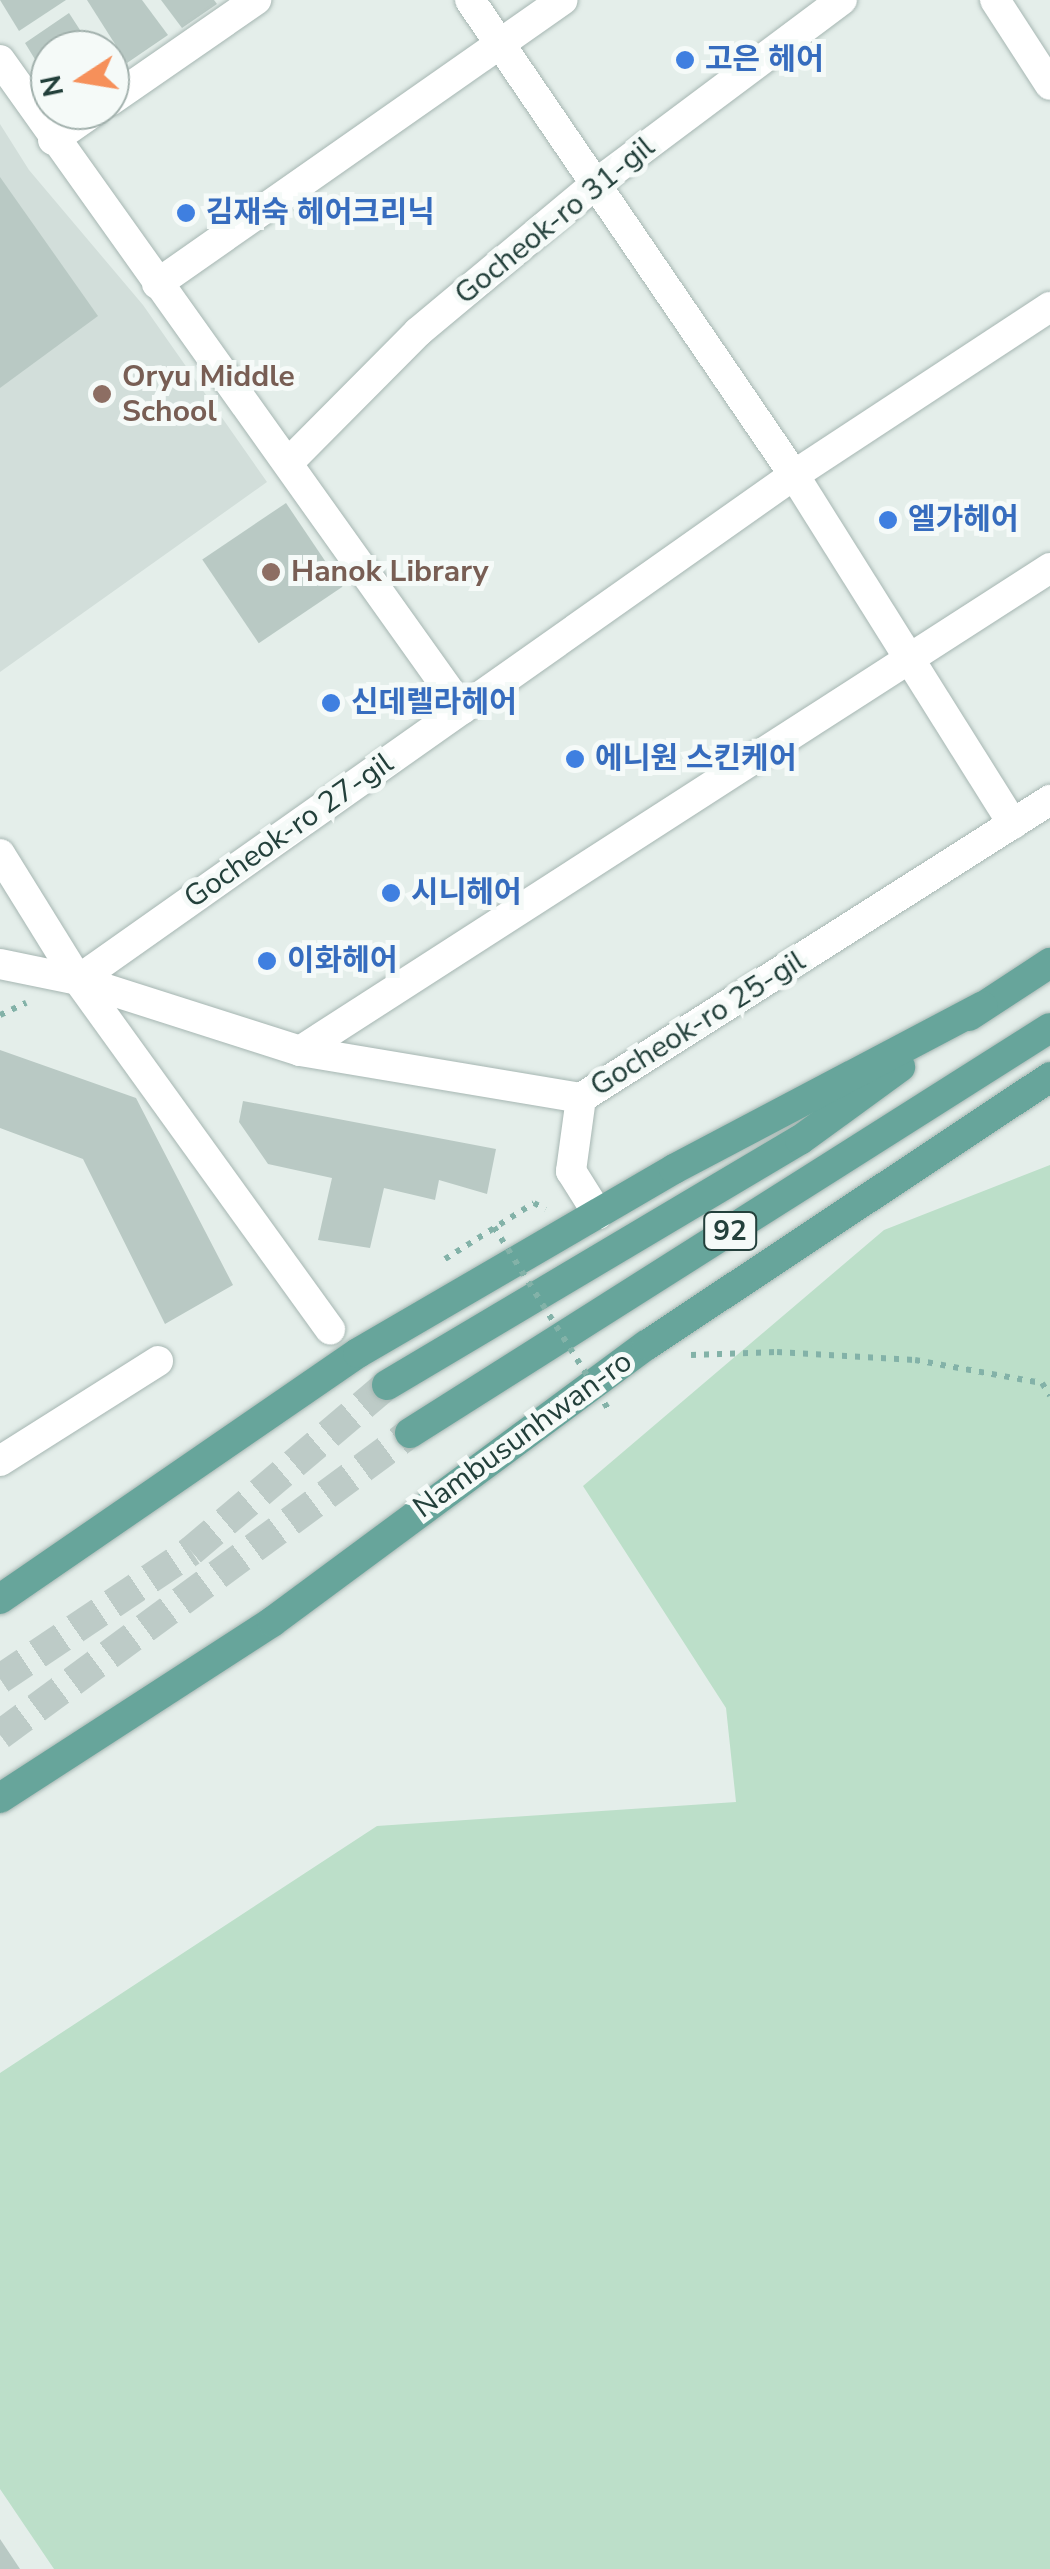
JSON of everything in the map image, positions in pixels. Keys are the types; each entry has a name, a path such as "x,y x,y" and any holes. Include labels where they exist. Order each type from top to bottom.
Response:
{"main road":[{"name":"92","path":"387,1386 800,1140 983,1006 1050,962"},
{"path":"0,1598 358,1352 598,1214 983,1006"},
{"name":"Nambusunhwan-ro","path":"410,1433 1050,1028"},
{"name":"Nambusunhwan-ro","path":"0,1798 272,1622 647,1345 1050,1076"}],"street":[{"path":"130,87 256,0"},
{"path":"470,0 794,475 1013,824"},
{"path":"157,284 498,41 562,0"},
{"name":"Gocheok-ro 31-gil","path":"288,463 418,332 597,183 842,0"},
{"path":"996,0 1050,85"},
{"path":"0,60 52,140 462,709"},
{"path":"52,140 67,130"},
{"name":"Gocheok-ro 27-gil","path":"78,980 794,475 1050,307"},
{"path":"300,1051 911,662 1050,568"},
{"name":"Gocheok-ro 25-gil","path":"0,964 78,980 300,1051 581,1098 1050,800"},
{"path":"0,854 78,980 330,1330"},
{"path":"581,1098 571,1171 598,1214"},
{"path":"0,1462 158,1361"}],"path":[{"path":"494,1227 608,1410"},
{"path":"647,1345 695,1356 777,1352 914,1360 1042,1383 1050,1396"}],"shaded area":[{"name":"Oryu Middle School","path":"0,124 29,170 143,305 267,482 0,672"}],"green space":[{"path":"1050,1165 1050,2569 54,2569 0,2489 0,2073 377,1826 736,1802 726,1708 583,1486 884,1230"}],"building":[{"path":"0,0 66,0 19,31"},
{"path":"87,0 142,0 168,35 130,61 130,30 106,30"},
{"path":"161,0 214,0 217,4 182,28"},
{"path":"69,13 80,30 44,30"},
{"path":"0,177 98,316 0,388"},
{"name":"Hanok Library","path":"286,503 342,587 259,643 202,559"},
{"path":"0,1050 136,1098 233,1285 165,1324 83,1159 0,1128"},
{"path":"243,1101 496,1149 487,1194 439,1180 435,1200 384,1188 370,1248 318,1240 332,1178 268,1164 239,1122"},
{"path":"0,2539 20,2569 0,2569"}],"tunnel":[{"path":"0,1679 191,1551 387,1385"},
{"path":"0,1735 410,1433"}],"place":[{"name":"고은 헤어","path":"685,60"},
{"name":"김재숙 헤어크리닉","path":"186,213"},
{"name":"Oryu Middle School","path":"102,394"},
{"name":"엘가헤어","path":"888,520"},
{"name":"Hanok Library","path":"271,572"},
{"name":"신데렐라헤어","path":"331,703"},
{"name":"에니원 스킨케어","path":"575,759"},
{"name":"시니헤어","path":"391,893"},
{"name":"이화헤어","path":"267,961"}]}
